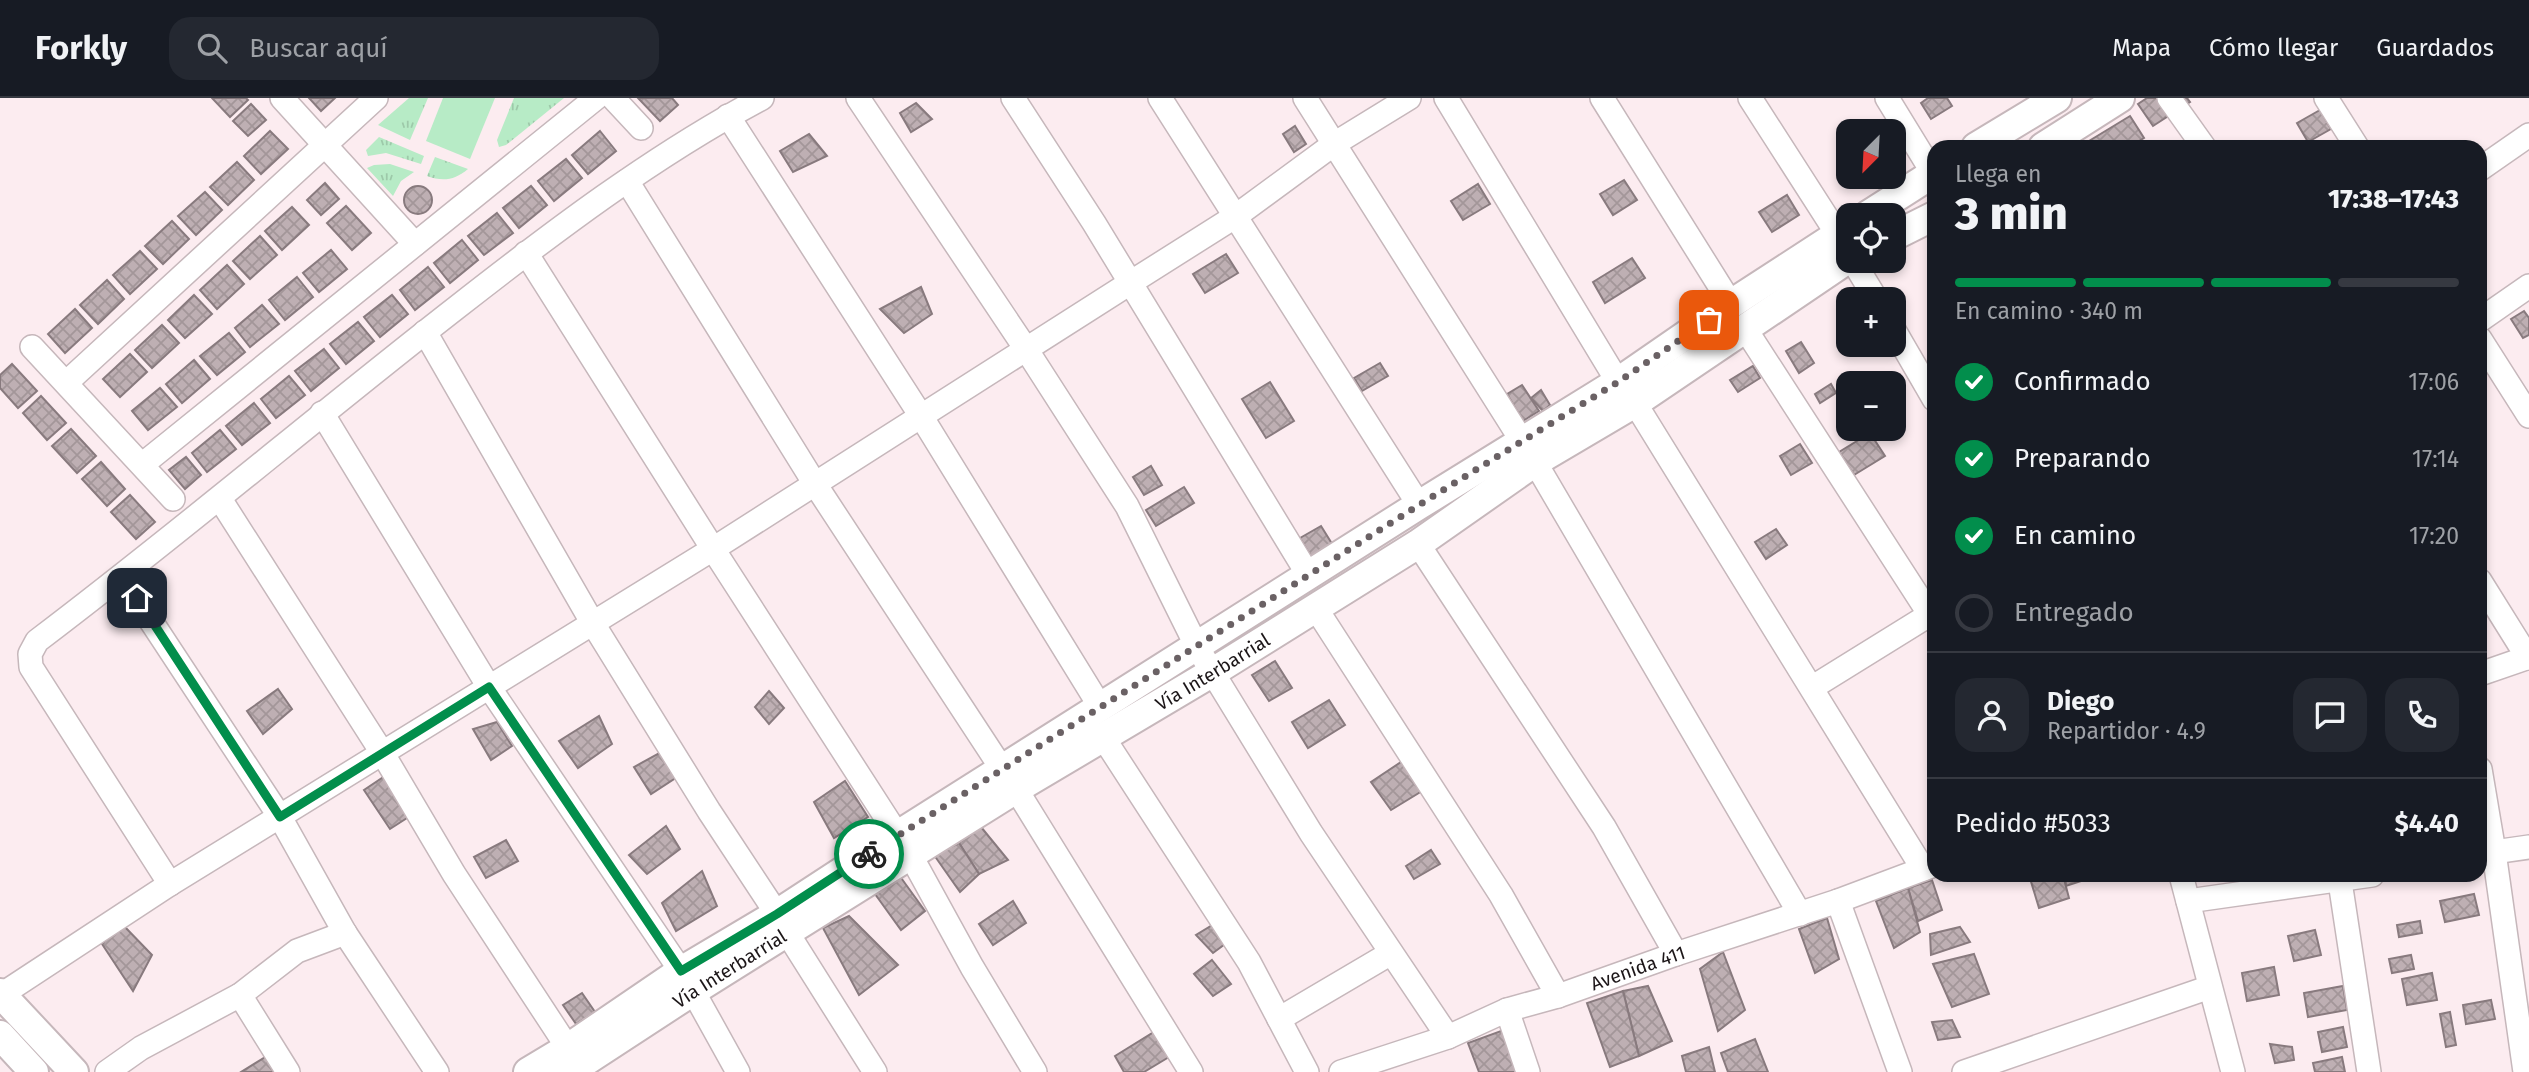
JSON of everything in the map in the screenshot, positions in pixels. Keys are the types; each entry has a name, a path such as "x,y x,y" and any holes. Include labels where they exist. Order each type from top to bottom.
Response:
{"main road":[{"path":"2059,140 2120,98"},
{"path":"1986,140 2042,102"},
{"path":"1887,203 1927,177"},
{"path":"1906,230 1927,220"},
{"name":"Vía Interbarrial","path":"1627,393 1731,304 1836,245"},
{"name":"Vía Interbarrial","path":"528,1072 569,1060 687,981 782,924 1009,779 1101,708 1419,505 1528,451 1627,393 1745,331 1836,248"},
{"name":"Vía Interbarrial","path":"1009,779 1103,737 1418,544 1528,451"},
{"path":"1,994 74,1072"},
{"path":"0,1035 34,1072"}],"street":[{"path":"282,98 415,244"},
{"path":"66,383 376,98"},
{"path":"143,464 596,98"},
{"path":"613,98 641,128"},
{"path":"170,884 31,667 30,654 37,640 122,577 322,413 526,253 627,181 728,116 762,98"},
{"path":"858,98 1127,506 1197,647 1311,833 1448,1037"},
{"path":"1013,98 1309,576"},
{"path":"1160,98 1419,505"},
{"path":"1305,98 1528,451 1800,914"},
{"path":"1,994 170,884 713,549 1236,216 1334,144 1409,98"},
{"path":"1446,98 1627,393 1927,864"},
{"path":"1602,98 1731,304"},
{"path":"1750,98 1836,229"},
{"path":"1887,98 1927,163"},
{"path":"2169,98 2199,140"},
{"path":"2332,100 2353,140"},
{"path":"728,116 921,416 1101,708"},
{"path":"2487,164 2529,135"},
{"path":"627,181 815,484 1009,779 1191,1072"},
{"path":"526,253 713,549 905,845 972,967 1035,1072"},
{"path":"2487,315 2529,286"},
{"path":"1745,331 1927,608"},
{"path":"425,332 592,622 875,1072"},
{"path":"32,347 173,499"},
{"path":"2487,350 2529,416"},
{"path":"1906,351 1927,387"},
{"path":"322,413 489,687 687,981 738,1072"},
{"path":"220,499 383,754 569,1060"},
{"path":"1418,544 1604,827 1676,954"},
{"path":"122,577 280,817 345,933 436,1072"},
{"path":"2487,592 2528,657 2487,672"},
{"path":"1315,607 1501,895 1558,996"},
{"path":"1812,687 1927,619"},
{"path":"1103,737 1249,962 1307,1072"},
{"path":"2525,1072 2487,853 2529,846"},
{"name":"Avenida 411","path":"1341,1072 1448,1037 1507,1010 1558,996 1838,901 1927,868"},
{"path":"2183,882 2233,1072"},
{"path":"2188,901 2314,882"},
{"path":"2341,882 2369,1072"},
{"path":"1838,901 1900,1072"},
{"path":"107,1072 141,1048 240,995 297,951 345,933"},
{"path":"1279,1019 1391,953"},
{"path":"1964,1072 2210,987"},
{"path":"240,995 288,1072"},
{"path":"1507,1010 1528,1072"}],"green space":[{"path":"409,98 428,98 410,140 378,125"},
{"path":"443,98 495,98 470,159 426,141"},
{"path":"514,98 564,98 506,145 499,147 497,140"},
{"path":"379,137 424,156 421,164 386,153 368,156 366,150"},
{"path":"435,157 468,169 449,179 427,176"},
{"path":"390,164 414,172 401,181 393,196 367,168"}],"building":[{"path":"212,98 246,98 248,100 230,117"},
{"path":"309,98 335,98 321,111"},
{"path":"638,98 672,98 678,105 660,121"},
{"path":"1928,98 1947,98 1952,106 1931,119 1921,103"},
{"path":"2147,98 2187,98 2190,102 2153,126 2138,104"},
{"path":"916,103 932,119 911,132 900,113"},
{"path":"251,104 266,120 248,136 233,121"},
{"path":"2320,110 2331,129 2307,140 2297,123"},
{"path":"2130,116 2144,138 2141,140 2091,140"},
{"path":"1295,126 1306,144 1294,152 1283,134"},
{"path":"270,131 288,149 261,174 244,156"},
{"path":"600,131 616,151 588,174 572,155"},
{"path":"809,134 827,156 793,172 780,151"},
{"path":"566,159 582,178 554,201 538,181"},
{"path":"237,162 254,180 228,205 210,187"},
{"path":"1624,180 1637,200 1613,215 1600,194"},
{"path":"325,183 339,199 321,215 307,200"},
{"path":"1478,184 1490,204 1463,220 1451,201"},
{"path":"418,186 428,190 432,200 428,210 418,214 408,210 404,200 408,190"},
{"path":"531,186 547,205 519,228 503,208"},
{"path":"205,192 222,210 196,235 178,216"},
{"path":"1787,195 1799,215 1772,232 1759,212"},
{"path":"346,206 371,233 352,250 327,223"},
{"path":"292,207 309,225 282,250 265,231"},
{"path":"497,213 513,233 484,255 468,236"},
{"path":"172,221 189,239 163,264 145,246"},
{"path":"260,236 277,255 250,279 233,261"},
{"path":"462,240 478,260 450,283 434,263"},
{"path":"331,250 347,269 319,292 303,273"},
{"path":"140,251 157,269 130,294 113,275"},
{"path":"1226,254 1238,273 1205,293 1193,274"},
{"path":"1632,258 1645,278 1605,303 1593,282"},
{"path":"227,265 244,284 217,309 200,290"},
{"path":"428,267 444,287 415,310 400,290"},
{"path":"297,277 313,297 285,320 269,300"},
{"path":"107,280 124,299 98,324 80,305"},
{"path":"921,287 932,314 904,333 880,309"},
{"path":"194,295 212,314 185,338 168,320"},
{"path":"392,295 408,314 380,337 364,317"},
{"path":"262,305 279,324 250,347 235,328"},
{"path":"75,309 92,328 65,353 48,334"},
{"path":"2524,311 2529,318 2529,335 2523,338 2511,319"},
{"path":"358,322 374,341 346,364 330,344"},
{"path":"162,325 179,343 152,368 135,350"},
{"path":"229,333 245,352 217,375 200,356"},
{"path":"1801,342 1814,363 1799,373 1786,351"},
{"path":"324,349 339,368 311,391 295,371"},
{"path":"130,354 147,372 120,397 103,379"},
{"path":"194,360 210,379 182,403 166,384"},
{"path":"1380,363 1388,376 1362,391 1354,378"},
{"path":"12,364 37,391 18,408 0,388 0,375"},
{"path":"1753,366 1760,378 1738,392 1730,380"},
{"path":"289,376 305,395 276,418 261,399"},
{"path":"1270,382 1294,421 1266,438 1242,399"},
{"path":"1831,384 1836,393 1820,403 1815,394"},
{"path":"1522,385 1539,411 1523,421 1507,394"},
{"path":"160,388 177,407 148,430 132,411"},
{"path":"1541,390 1550,405 1543,411 1531,398"},
{"path":"41,396 66,423 47,440 23,413"},
{"path":"254,403 270,423 242,445 226,426"},
{"path":"71,429 96,456 77,473 52,446"},
{"path":"220,430 236,449 207,472 192,453"},
{"path":"1857,441 1875,441 1885,456 1854,475 1839,452"},
{"path":"1800,444 1812,463 1791,475 1780,456"},
{"path":"186,457 201,475 185,489 169,470"},
{"path":"101,462 125,489 107,506 82,479"},
{"path":"1151,466 1162,485 1144,495 1133,477"},
{"path":"1184,487 1194,503 1156,526 1146,510"},
{"path":"130,495 155,522 136,539 111,512"},
{"path":"1321,526 1334,547 1313,560 1300,538"},
{"path":"1776,529 1787,545 1766,559 1755,542"},
{"path":"1275,661 1292,688 1269,701 1252,675"},
{"path":"278,689 292,709 263,734 247,711"},
{"path":"769,691 784,708 769,724 755,707"},
{"path":"1329,700 1345,725 1308,748 1292,722"},
{"path":"599,716 612,744 578,768 559,741"},
{"path":"497,722 512,746 491,760 473,729"},
{"path":"674,745 691,768 651,794 634,767"},
{"path":"1407,758 1427,788 1391,810 1371,782"},
{"path":"394,770 421,809 390,829 364,790"},
{"path":"845,781 868,817 834,838 814,802"},
{"path":"666,826 680,849 647,874 629,855"},
{"path":"981,827 1008,860 979,874 959,843"},
{"path":"506,840 518,861 486,878 474,857"},
{"path":"959,843 979,874 960,892 934,855"},
{"path":"1431,850 1440,864 1414,879 1406,866"},
{"path":"702,871 717,906 676,931 662,903"},
{"path":"899,875 925,911 901,930 875,894"},
{"path":"1933,882 1942,910 1918,921 1908,888"},
{"path":"2031,882 2065,882 2069,898 2039,908"},
{"path":"1908,888 1920,932 1894,948 1876,901"},
{"path":"2474,894 2479,915 2445,922 2440,901"},
{"path":"1013,901 1026,923 993,945 979,924"},
{"path":"849,916 898,965 859,995 823,928"},
{"path":"1827,918 1839,959 1815,973 1799,929"},
{"path":"2420,921 2422,933 2399,937 2397,925"},
{"path":"1214,924 1229,941 1213,953 1196,935"},
{"path":"123,925 152,955 133,991 102,944"},
{"path":"1960,927 1970,942 1931,955 1930,934"},
{"path":"2315,930 2321,955 2294,961 2288,936"},
{"path":"1723,952 1745,1010 1718,1031 1700,969"},
{"path":"1974,954 1989,994 1952,1007 1933,964"},
{"path":"2411,955 2414,969 2392,973 2389,959"},
{"path":"1212,960 1231,984 1213,996 1194,974"},
{"path":"2274,967 2279,995 2247,1001 2242,973"},
{"path":"2432,973 2437,1000 2407,1005 2402,979"},
{"path":"1648,986 1672,1041 1639,1056 1623,991"},
{"path":"2343,986 2347,1010 2308,1017 2304,993"},
{"path":"1623,991 1639,1056 1610,1067 1587,1003"},
{"path":"582,993 595,1012 576,1024 563,1005"},
{"path":"2491,1000 2495,1019 2466,1024 2463,1005"},
{"path":"2450,1012 2456,1045 2446,1047 2440,1014"},
{"path":"1952,1020 1960,1037 1938,1040 1932,1022"},
{"path":"1512,1027 1522,1072 1479,1072 1468,1043"},
{"path":"2343,1027 2347,1047 2322,1052 2318,1032"},
{"path":"1154,1032 1169,1057 1144,1072 1124,1072 1115,1056"},
{"path":"1755,1039 1768,1072 1728,1072 1721,1053"},
{"path":"2270,1044 2292,1047 2294,1060 2275,1063"},
{"path":"1709,1047 1715,1072 1686,1072 1682,1056"},
{"path":"275,1051 290,1072 241,1072"},
{"path":"2342,1057 2345,1072 2315,1072 2313,1063"}],"way so far":[{"path":"869,854 1618,382 1709,320"}],"route":[{"path":"137,598 280,817 489,687 681,971 777,914 869,854"}]}
